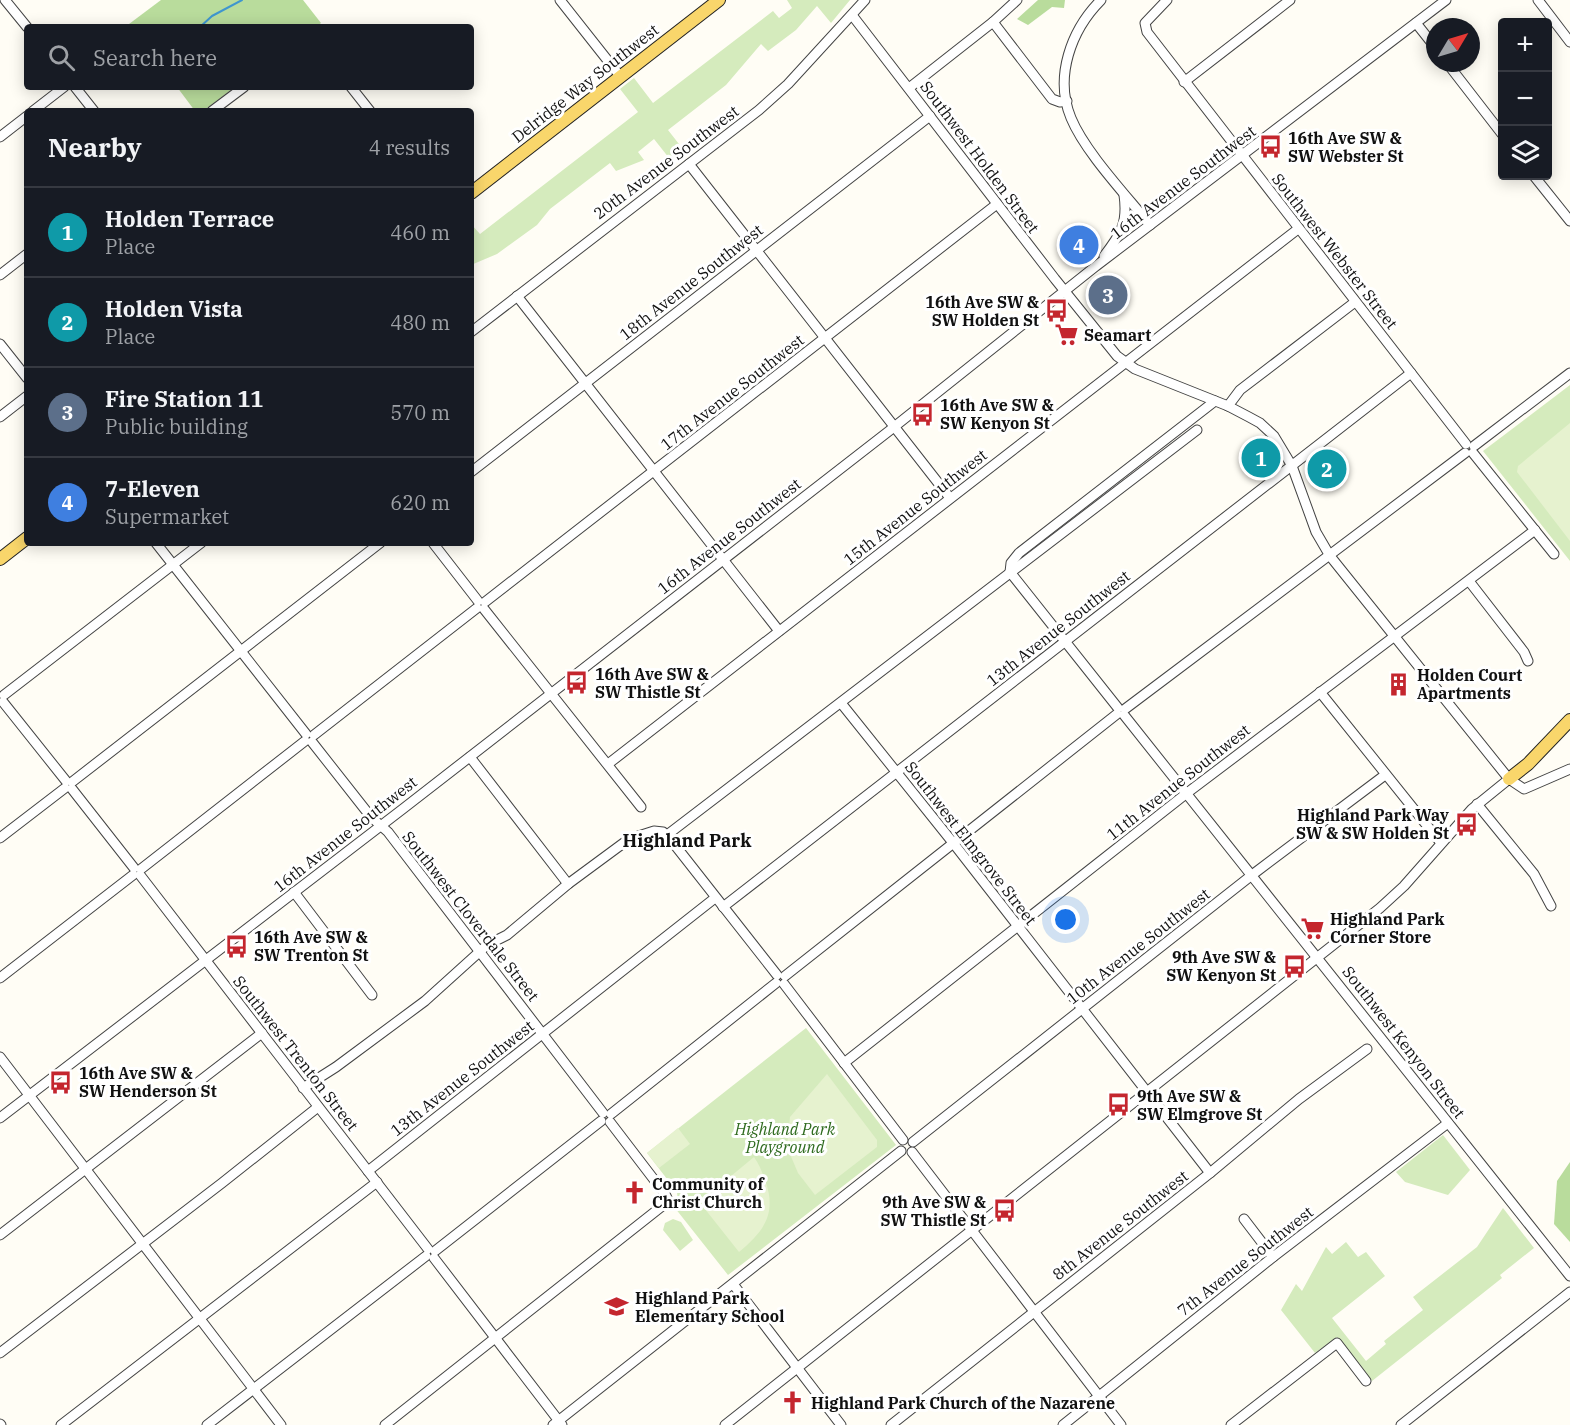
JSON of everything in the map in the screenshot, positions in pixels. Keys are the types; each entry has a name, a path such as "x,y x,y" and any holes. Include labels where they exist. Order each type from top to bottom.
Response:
{"main road":[{"name":"Delridge Way Southwest","path":"474,191 719,0"},
{"path":"0,559 24,540"},
{"path":"1509,779 1528,764 1570,720"}],"street":[{"path":"5,0 25,24"},
{"path":"560,0 620,76"},
{"name":"20th Avenue Southwest","path":"474,330 775,97 865,0"},
{"path":"909,88 993,22 1017,0"},
{"path":"1101,0 1087,16 1072,42 1064,77 1067,101 1071,117 1090,149 1150,225"},
{"name":"Southwest Webster Street","path":"1167,0 1148,18 1145,23 1146,33 1469,449 1554,554"},
{"path":"1184,82 1290,0"},
{"name":"16th Avenue Southwest","path":"0,1118 470,757 1096,266 1446,0"},
{"path":"1538,0 1570,42"},
{"name":"Southwest Holden Street","path":"852,15 1064,291 1125,363 1228,406 1266,428 1282,447 1293,466 1316,532 1330,556 1509,779"},
{"path":"993,22 1052,99 1060,102 1067,101"},
{"path":"1416,23 1426,36"},
{"path":"1454,72 1498,128"},
{"path":"37,108 60,90"},
{"path":"77,90 92,108"},
{"path":"216,108 240,90"},
{"path":"353,90 368,108"},
{"name":"18th Avenue Southwest","path":"474,470 930,116"},
{"path":"0,137 24,118"},
{"path":"690,164 950,498"},
{"path":"1537,180 1570,222"},
{"path":"1096,266 1123,229 1126,208 1124,192"},
{"name":"17th Avenue Southwest","path":"0,978 997,204"},
{"name":"15th Avenue Southwest","path":"608,764 1298,229"},
{"path":"0,275 24,256"},
{"path":"517,297 779,631"},
{"path":"1228,406 1240,390 1355,302"},
{"path":"0,344 24,374"},
{"name":"13th Avenue Southwest","path":"723,907 1411,373"},
{"path":"207,1425 431,1254 1121,712 1570,373"},
{"path":"0,417 24,398"},
{"path":"1010,572 1011,563 1019,553 1215,401"},
{"path":"667,836 1197,430"},
{"name":"11th Avenue Southwest","path":"844,1063 1187,793 1534,530"},
{"name":"Southwest Cloverdale Street","path":"158,546 479,951 665,1194 666,1201 663,1206 495,1338"},
{"path":"2,698 197,546"},
{"path":"0,838 376,546"},
{"path":"434,546 641,807"},
{"name":"Southwest Kenyon Street","path":"1010,572 1570,1276"},
{"path":"1468,581 1524,652 1527,661"},
{"path":"1320,692 1441,843"},
{"name":"Southwest Trenton Street","path":"2,698 377,1182 558,1424"},
{"name":"Southwest Elmgrove Street","path":"841,703 954,844 1209,1173"},
{"path":"470,757 568,885"},
{"path":"725,1425 1380,908 1404,886 1477,804 1509,779 1524,789 1570,769"},
{"name":"10th Avenue Southwest","path":"909,1145 1252,875 1385,775"},
{"path":"1477,804 1534,874 1551,906"},
{"path":"303,1088 336,1067 425,1001 479,951 507,935 629,839 654,831 663,832 909,1145 971,1230 1121,1425"},
{"path":"294,892 372,995"},
{"name":"13th Avenue Southwest","path":"368,1172 716,898"},
{"path":"0,1235 262,1033"},
{"name":"8th Avenue Southwest","path":"891,1425 1299,1099 1367,1049"},
{"path":"0,1057 281,1425"},
{"path":"0,1353 318,1107"},
{"name":"7th Avenue Southwest","path":"1063,1425 1273,1257 1448,1123"},
{"path":"558,1424 901,1151 900,1144 909,1145"},
{"path":"61,1425 377,1182"},
{"path":"1244,1219 1273,1257"},
{"path":"733,1284 841,1425"},
{"path":"1398,1423 1570,1292"},
{"path":"385,1425 495,1338"},
{"path":"1231,1425 1336,1343 1366,1381"}],"green space":[{"path":"161,0 303,0 321,23 320,24 129,24"},
{"path":"787,0 850,0 831,23 817,6 796,30 768,51 761,44 726,85 668,130 686,153 673,163 654,139 638,152 644,160 616,171 610,163 550,209 537,225 497,254 474,264 474,227 480,234 638,112 620,89 634,78 653,103 773,11 779,18 792,8"},
{"path":"1038,0 1065,0 1064,8 1052,7 1028,25 1017,19"},
{"path":"179,90 231,90 207,108 193,108"},
{"path":"1570,385 1570,561 1483,451"},
{"path":"1570,423 1570,541 1517,472 1518,466"},
{"name":"Highland Park Playground","path":"806,1028 896,1145 728,1275 675,1208 678,1203 677,1192 647,1153"},
{"path":"827,1074 877,1140 877,1147 815,1195 798,1173 787,1147 790,1117"},
{"path":"678,1128 690,1144 659,1168 647,1153"},
{"path":"1443,1135 1470,1170 1448,1195 1405,1182 1396,1172"},
{"path":"754,1157 766,1183 770,1205 761,1230 739,1252 701,1204 702,1200"},
{"path":"1570,1162 1570,1242 1554,1224 1557,1181"},
{"path":"1503,1208 1534,1248 1500,1275 1502,1278 1372,1381 1337,1337 1315,1353 1281,1310 1296,1284 1302,1291 1326,1247 1332,1254 1346,1242 1358,1257 1366,1252 1385,1276 1332,1318 1366,1361 1386,1344 1384,1341 1423,1310 1413,1297 1477,1247"},
{"path":"673,1219 681,1222 693,1240 680,1251 663,1230 665,1223"}],"waterway":[{"path":"203,24 212,16 242,0"}],"place":[{"name":"16th Ave SW & SW Webster St","path":"1270,147"},
{"name":"7-Eleven","path":"1079,245"},
{"name":"Fire Station 11","path":"1108,295"},
{"name":"16th Ave SW & SW Holden St","path":"1057,311"},
{"name":"Seamart","path":"1066,335"},
{"name":"16th Ave SW & SW Kenyon St","path":"922,414"},
{"name":"Holden Terrace","path":"1261,458"},
{"name":"Holden Vista","path":"1327,469"},
{"name":"16th Ave SW & SW Thistle St","path":"577,683"},
{"name":"Holden Court Apartments","path":"1399,684"},
{"name":"Highland Park Way SW & SW Holden St","path":"1467,824"},
{"name":"Highland Park Corner Store","path":"1312,928"},
{"name":"16th Ave SW & SW Trenton St","path":"236,946"},
{"name":"9th Ave SW & SW Kenyon St","path":"1294,966"},
{"name":"16th Ave SW & SW Henderson St","path":"61,1082"},
{"name":"9th Ave SW & SW Elmgrove St","path":"1119,1105"},
{"name":"Community of Christ Church","path":"634,1193"},
{"name":"9th Ave SW & SW Thistle St","path":"1004,1211"},
{"name":"Highland Park Elementary School","path":"617,1307"},
{"name":"Highland Park Church of the Nazarene","path":"793,1403"}],"district":[{"name":"Highland Park","path":"687,841"}]}
